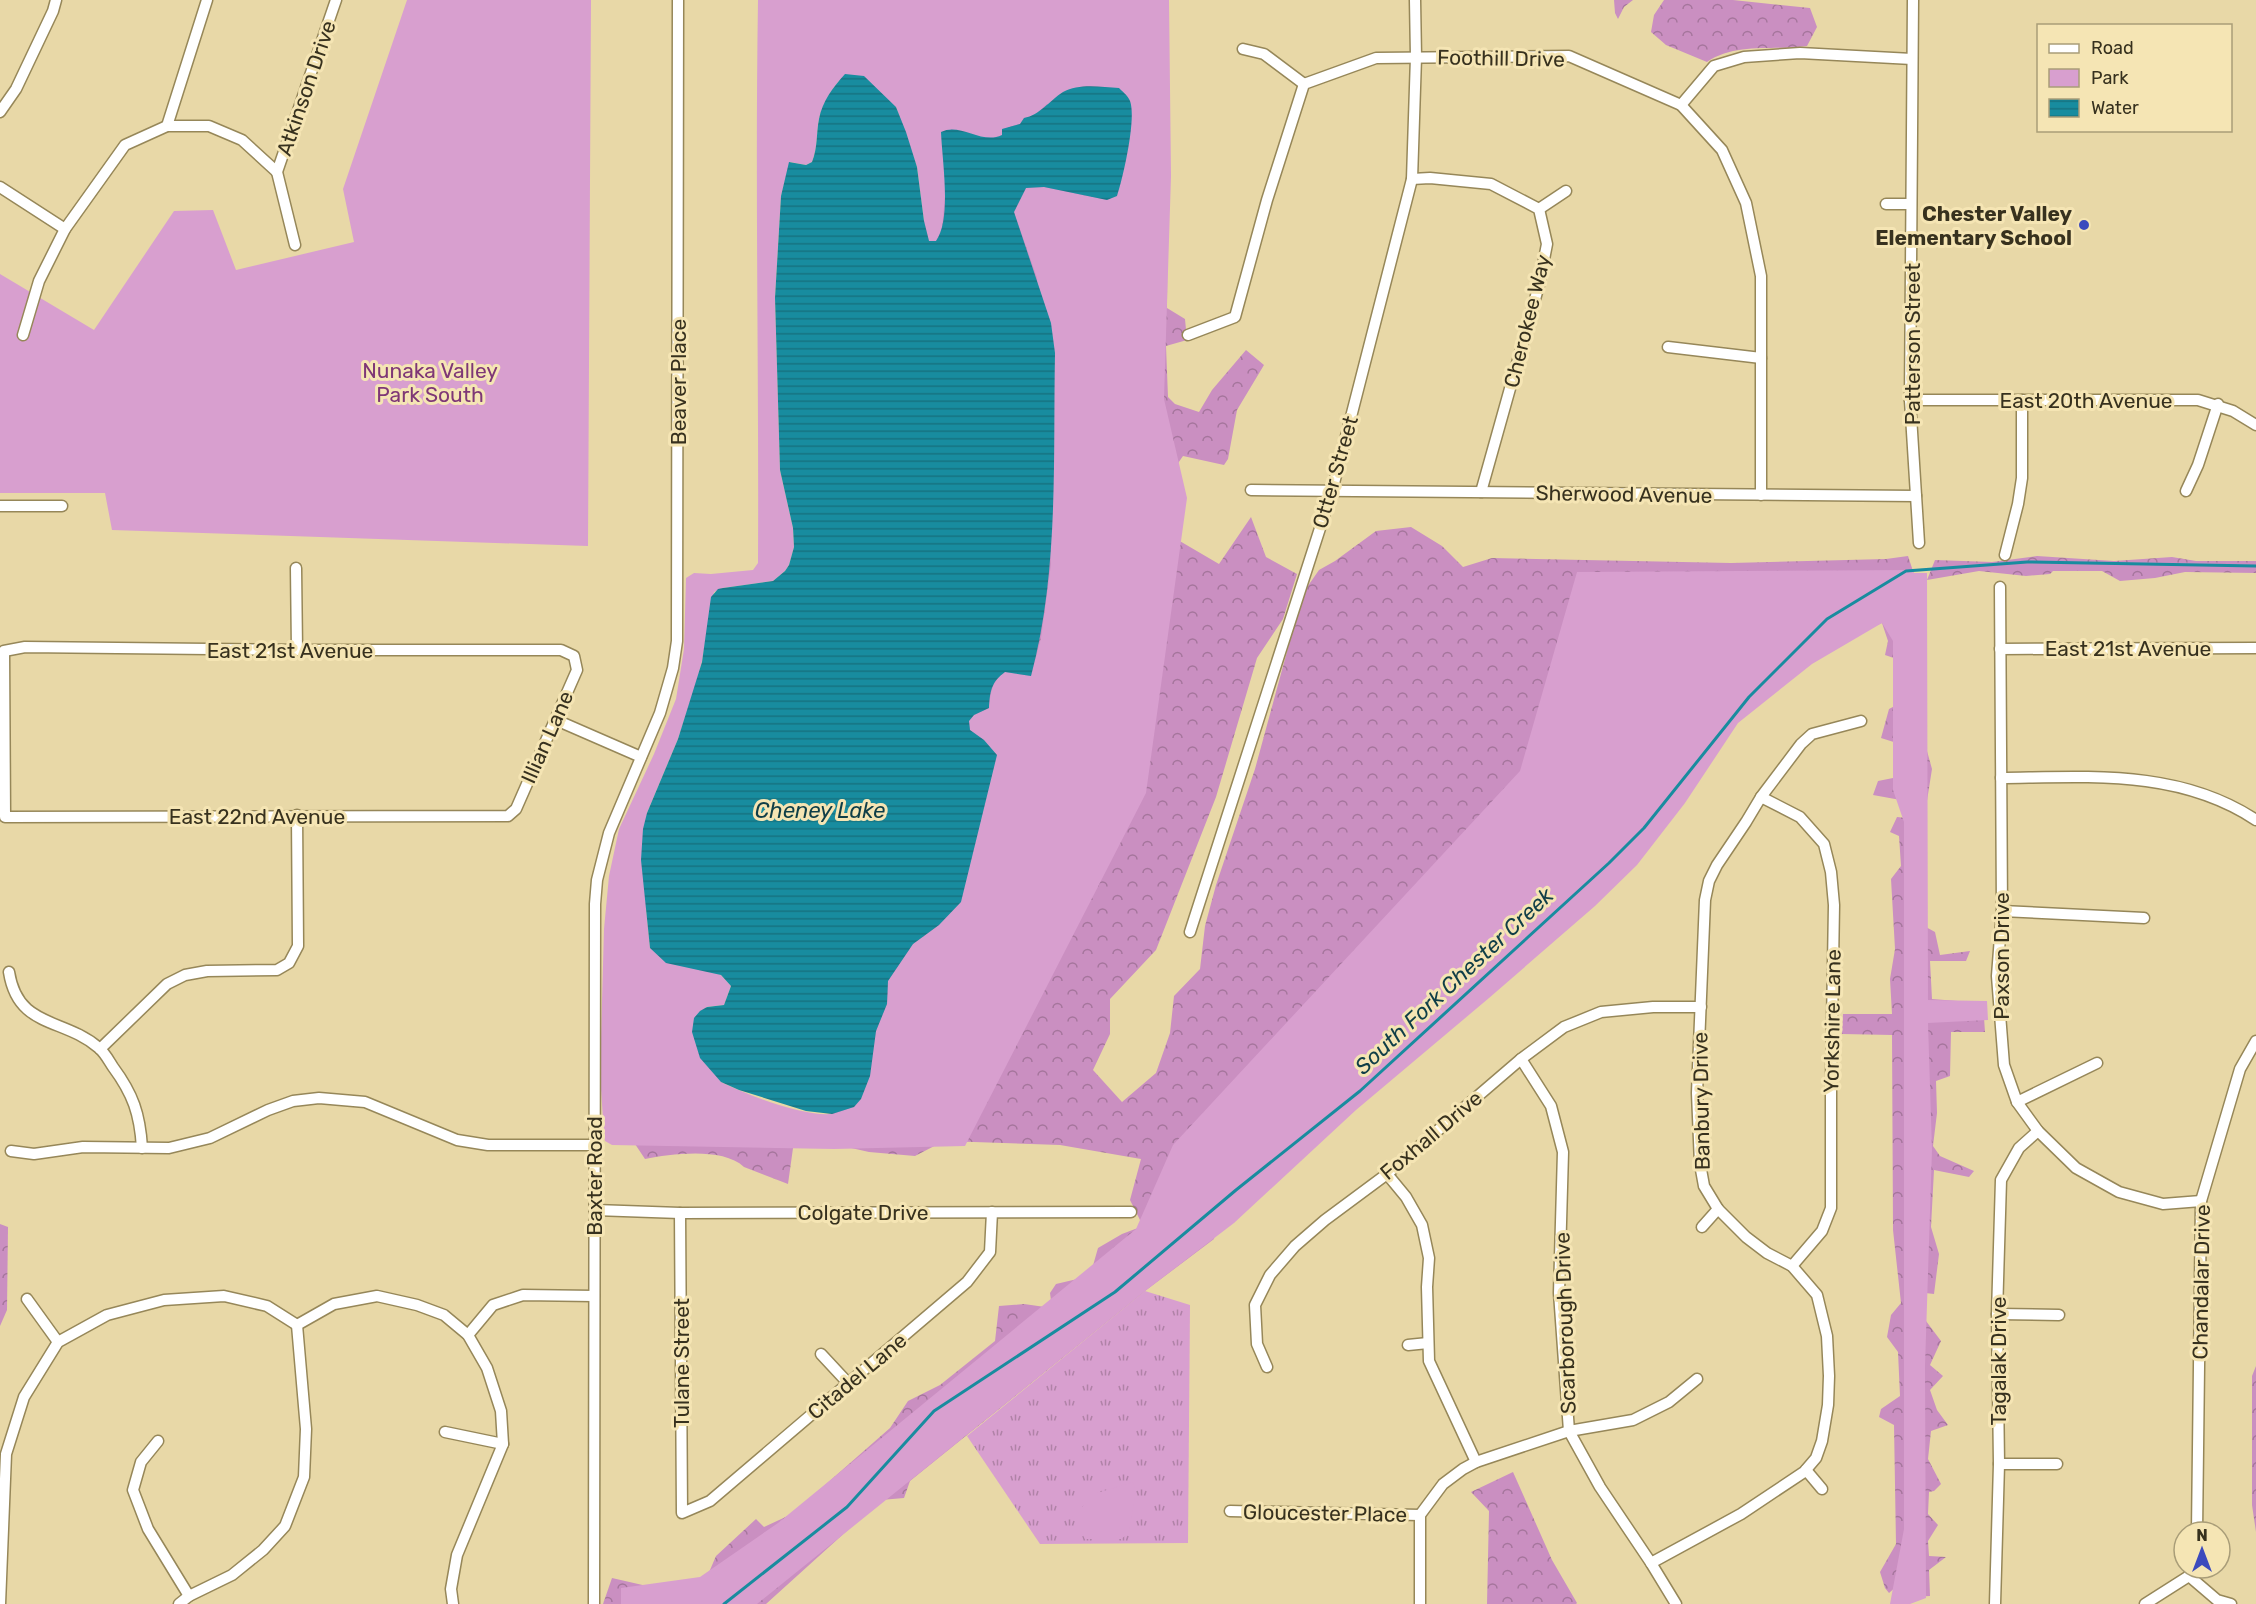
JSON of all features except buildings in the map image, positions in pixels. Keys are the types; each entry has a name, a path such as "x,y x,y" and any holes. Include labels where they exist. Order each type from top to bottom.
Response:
{"street":[{"path":"0,112 16,89 57,0"},
{"path":"167,126 207,0"},
{"name":"Atkinson Drive","path":"295,245 277,172 336,0"},
{"name":"Beaver Place","path":"641,757 667,695 677,640 678,0"},
{"name":"Otter Street","path":"1190,932 1332,492 1412,179 1416,57 1415,0"},
{"name":"Patterson Street","path":"1913,0 1910,400 1919,543"},
{"path":"1188,335 1235,317 1267,200 1304,84 1264,54 1243,49"},
{"path":"1681,105 1714,66 1744,57 1800,53 1912,59"},
{"name":"Foothill Drive","path":"1304,84 1376,58 1569,56 1681,105 1722,150 1746,203 1761,276 1761,495"},
{"path":"23,335 39,281 65,229 125,145 167,126 209,126 242,140 277,172"},
{"path":"1412,179 1430,178 1491,184 1539,208 1566,191"},
{"path":"0,187 65,229"},
{"path":"1886,204 1911,204"},
{"name":"Cherokee Way","path":"1481,492 1539,285 1546,244 1539,208"},
{"path":"1668,347 1761,358"},
{"name":"East 20th Avenue","path":"1910,400 2198,400 2218,404 2256,425"},
{"path":"2005,555 2022,478 2022,400"},
{"path":"2186,490 2198,465 2218,404"},
{"name":"Sherwood Avenue","path":"1251,490 1916,496"},
{"path":"0,506 62,506"},
{"path":"296,568 297,650"},
{"name":"Paxson Drive","path":"2000,586 2002,911 1997,976 2004,1065 2017,1102 2038,1131 2076,1168 2119,1192 2163,1204 2201,1201"},
{"name":"East 21st Avenue","path":"5,817 4,651 25,647 561,650 574,656"},
{"name":"East 21st Avenue","path":"2000,649 2256,648"},
{"name":"Illian Lane","path":"508,816 516,809 577,670 574,656"},
{"path":"556,720 641,757"},
{"name":"Banbury Drive","path":"1651,1563 1741,1514 1806,1470 1816,1458 1822,1441 1828,1405 1829,1376 1827,1336 1817,1295 1791,1266 1767,1253 1746,1237 1718,1209 1704,1186 1700,1164 1697,1093 1705,900 1709,881 1717,865 1761,797 1801,744 1812,734 1861,721"},
{"name":"Baxter Road","path":"594,1604 595,904 602,856 614,818 641,757"},
{"path":"2001,778 2117,777 2165,783 2225,802 2256,820"},
{"name":"Yorkshire Lane","path":"1761,797 1800,817 1824,844 1831,872 1834,905 1830,1083 1832,1208 1822,1231 1791,1266"},
{"path":"100,1049 167,984 185,975 207,970 277,970 289,963 298,946 297,815"},
{"name":"East 22nd Avenue","path":"5,817 508,816"},
{"path":"2002,911 2144,918"},
{"path":"9,972 12,989 21,1005 32,1014 68,1030 100,1049 123,1081 134,1102 141,1124 142,1148"},
{"name":"Foxhall Drive","path":"1267,1367 1257,1344 1255,1305 1270,1275 1295,1246 1325,1220 1387,1174 1521,1059 1564,1028 1601,1012 1653,1007 1701,1007"},
{"name":"Chandalar Drive","path":"2198,1520 2201,1201 2240,1070 2256,1041"},
{"name":"Scarborough Drive","path":"1521,1059 1551,1106 1563,1152 1560,1293 1569,1431 1600,1487 1676,1604"},
{"path":"2017,1102 2097,1063"},
{"path":"11,1151 34,1154 83,1147 169,1148 210,1138 268,1110 293,1101 318,1098 365,1102 457,1140 488,1145 593,1145"},
{"name":"Tagalak Drive","path":"1995,1604 1999,1464 1997,1314 2001,1180 2019,1148 2038,1131"},
{"path":"1387,1174 1406,1197 1422,1226 1429,1258 1427,1287 1429,1361 1476,1462"},
{"path":"1702,1227 1718,1209"},
{"name":"Colgate Drive","path":"595,1210 680,1213 1131,1212"},
{"name":"Citadel Lane","path":"682,1513 710,1501 967,1282 990,1252 992,1212"},
{"name":"Tulane Street","path":"680,1213 682,1513"},
{"path":"0,1604 6,1454 24,1396 58,1342 107,1315 164,1300 224,1296 267,1305 297,1325"},
{"path":"297,1325 334,1304 377,1296 417,1305 444,1315 468,1335 487,1368 501,1411 502,1444 457,1555 451,1589 453,1604"},
{"path":"468,1335 493,1305 523,1296 594,1296"},
{"path":"27,1299 58,1342"},
{"path":"1997,1314 2059,1315"},
{"path":"179,1604 189,1596 232,1575 263,1550 285,1526 304,1477 306,1429 297,1325"},
{"path":"1408,1345 1428,1343"},
{"path":"822,1354 848,1383"},
{"path":"1420,1604 1419,1515 1443,1485 1476,1462 1569,1431 1633,1420 1669,1402 1697,1379"},
{"path":"445,1432 502,1444"},
{"path":"158,1442 141,1462 134,1490 148,1529 189,1596"},
{"path":"1999,1464 2057,1464"},
{"path":"1806,1470 1822,1489"},
{"name":"Gloucester Place","path":"1230,1511 1419,1515"},
{"path":"2145,1604 2179,1580"},
{"path":"2198,1580 2217,1600 2231,1604"}],"green space":[{"name":"Nunaka Valley Park South","path":"407,0 591,0 588,546 112,530 105,493 0,493 0,274 94,330 174,211 213,210 236,270 354,242 343,189"},
{"path":"758,0 1169,0 1171,176 1164,399 1187,498 1146,793 965,1146 834,1149 612,1145 605,1141 600,1074 604,929 609,876 619,829 654,754 676,699 684,649 686,578 694,573 711,574 753,570 758,563","holes":["839,81 896,107 917,167 929,241 936,241 942,229 951,129 976,136 996,137 1002,135 1003,129 1020,124 1024,118 1034,116 1047,104 1107,200 1044,187 1026,188 1014,212 1037,278 1051,564 1041,638 1031,676 1005,672 994,684 989,708 974,715 969,721 970,730 984,740 939,925 913,944 888,981 887,1004 876,1031 870,1076 854,1107 831,1114 819,1114 775,1104 721,1082 706,1007 724,1005 731,986 721,975 650,948 646,908 647,813 678,739 697,681 714,592 723,588 773,581 789,565 794,547 793,528 780,470 775,298 781,196 790,162 806,165 812,162 820,114"]},
{"path":"947,0 1169,0 1167,308 1185,319 1187,340 1166,346 1168,397 1175,404 1199,412 1212,390 1246,350 1264,365 1237,410 1228,459 1224,465 1183,456 1174,469 1178,540 1219,564 1251,517 1266,557 1297,574 1283,619 1257,658 1216,797 1156,950 1110,999 1110,1034 1093,1070 1122,1102 1156,1073 1170,1033 1174,996 1200,969 1205,926 1216,885 1255,769 1303,593 1319,570 1376,531 1411,527 1442,546 1463,567 1492,558 1731,563 1886,559 1908,556 1916,580 1927,580 1922,733 1932,769 1915,921 1935,932 1940,955 1970,951 1966,961 1930,961 1932,999 1983,1003 1985,1032 1951,1032 1950,1076 1936,1081 1937,1113 1933,1146 1940,1156 1974,1171 1969,1177 1934,1170 1931,1227 1939,1254 1934,1294 1908,1291 1923,1317 1941,1341 1930,1365 1943,1376 1930,1390 1937,1410 1948,1425 1931,1431 1928,1459 1941,1484 1934,1491 1929,1492 1928,1514 1938,1525 1928,1541 1929,1556 1946,1557 1929,1570 1930,1596 1910,1597 1905,1579 1889,1593 1880,1572 1896,1544 1894,1425 1879,1417 1881,1409 1900,1396 1898,1352 1887,1337 1891,1315 1901,1303 1893,1230 1892,1035 1842,1034 1843,1014 1892,1014 1890,979 1895,949 1891,879 1901,866 1899,836 1890,832 1897,817 1907,818 1917,803 1873,795 1878,781 1903,776 1900,744 1881,738 1889,709 1906,700 1917,666 1885,655 1888,641 1882,623 1768,673 1216,1223 1214,1239 1145,1291 910,1481 904,1498 881,1500 766,1604 603,1604 612,1578 660,1589 704,1584 716,1556 756,1519 764,1527 792,1514 890,1428 908,1401 940,1385 995,1341 999,1306 1024,1304 1052,1308 1050,1293 1056,1284 1090,1276 1098,1248 1122,1234 1143,1226 1130,1200 1141,1159 1060,1145 944,1141 915,1156 869,1152 829,1143"},
{"path":"1614,0 1633,0 1624,7 1618,19 1615,13"},
{"path":"1664,0 1733,0 1810,8 1817,27 1807,46 1743,49 1707,62 1666,45 1651,32 1654,15"},
{"path":"2037,556 2114,561 2172,557 2196,561 2256,561 2256,573 2185,572 2155,578 2120,581 2102,571 2053,571 2050,574 2026,576 1979,571 1927,580 1935,560 1992,562"},
{"path":"1914,570 1913,573 1927,573 1928,1000 1987,1001 1988,1020 1928,1023 1932,1150 1925,1366 1926,1598 1910,1604 1890,1604 1904,1529 1904,822 1893,790 1893,641 1882,623 1812,664 1738,723 1685,803 1637,865 1595,906 1356,1110 1234,1223 1145,1291 757,1604 621,1604 621,1588 700,1577 778,1523 1136,1229 1173,1145 1520,771 1577,572"},
{"path":"794,1141 788,1184 744,1167 735,1161 710,1154 669,1155 645,1159 635,1144"},
{"path":"0,1224 8,1227 7,1310 0,1326"},
{"path":"1145,1291 1190,1305 1188,1543 1040,1544 967,1436"},
{"path":"2256,1366 2256,1532 2252,1505 2252,1376"},
{"path":"1513,1472 1552,1560 1576,1604 1487,1604 1489,1511 1471,1492"},
{"path":"1133,1482 1136,1492 1129,1533 1121,1539 1085,1539 1072,1516 1097,1493"}],"water":[{"name":"Cheney Lake","path":"845,74 864,76 896,107 917,167 929,241 936,241 944,219 945,189 941,132 956,130 987,137 1002,135 1002,129 1020,124 1024,118 1040,111 1063,92 1083,87 1119,88 1129,99 1132,118 1126,161 1117,196 1107,200 1044,187 1026,188 1014,212 1051,323 1055,353 1053,516 1040,637 1031,676 1005,672 992,688 989,708 974,715 969,721 970,730 984,740 997,755 961,902 939,925 913,944 888,981 887,1004 876,1031 870,1076 861,1099 854,1107 832,1114 806,1111 739,1090 721,1082 700,1058 692,1032 694,1018 707,1007 724,1005 731,986 721,975 666,963 650,948 641,860 643,829 647,813 678,739 702,662 711,597 718,589 773,581 789,565 794,547 793,528 780,470 775,298 781,196 789,162 806,165 812,162 819,119 825,101"}],"waterway":[{"name":"South Fork Chester Creek","path":"724,1604 847,1507 934,1411 1115,1292 1236,1190 1360,1091 1609,863 1644,828 1749,697 1827,619 1906,571 2027,562 2256,566"}],"place":[{"name":"Chester Valley Elementary School","path":"2084,225"}]}
